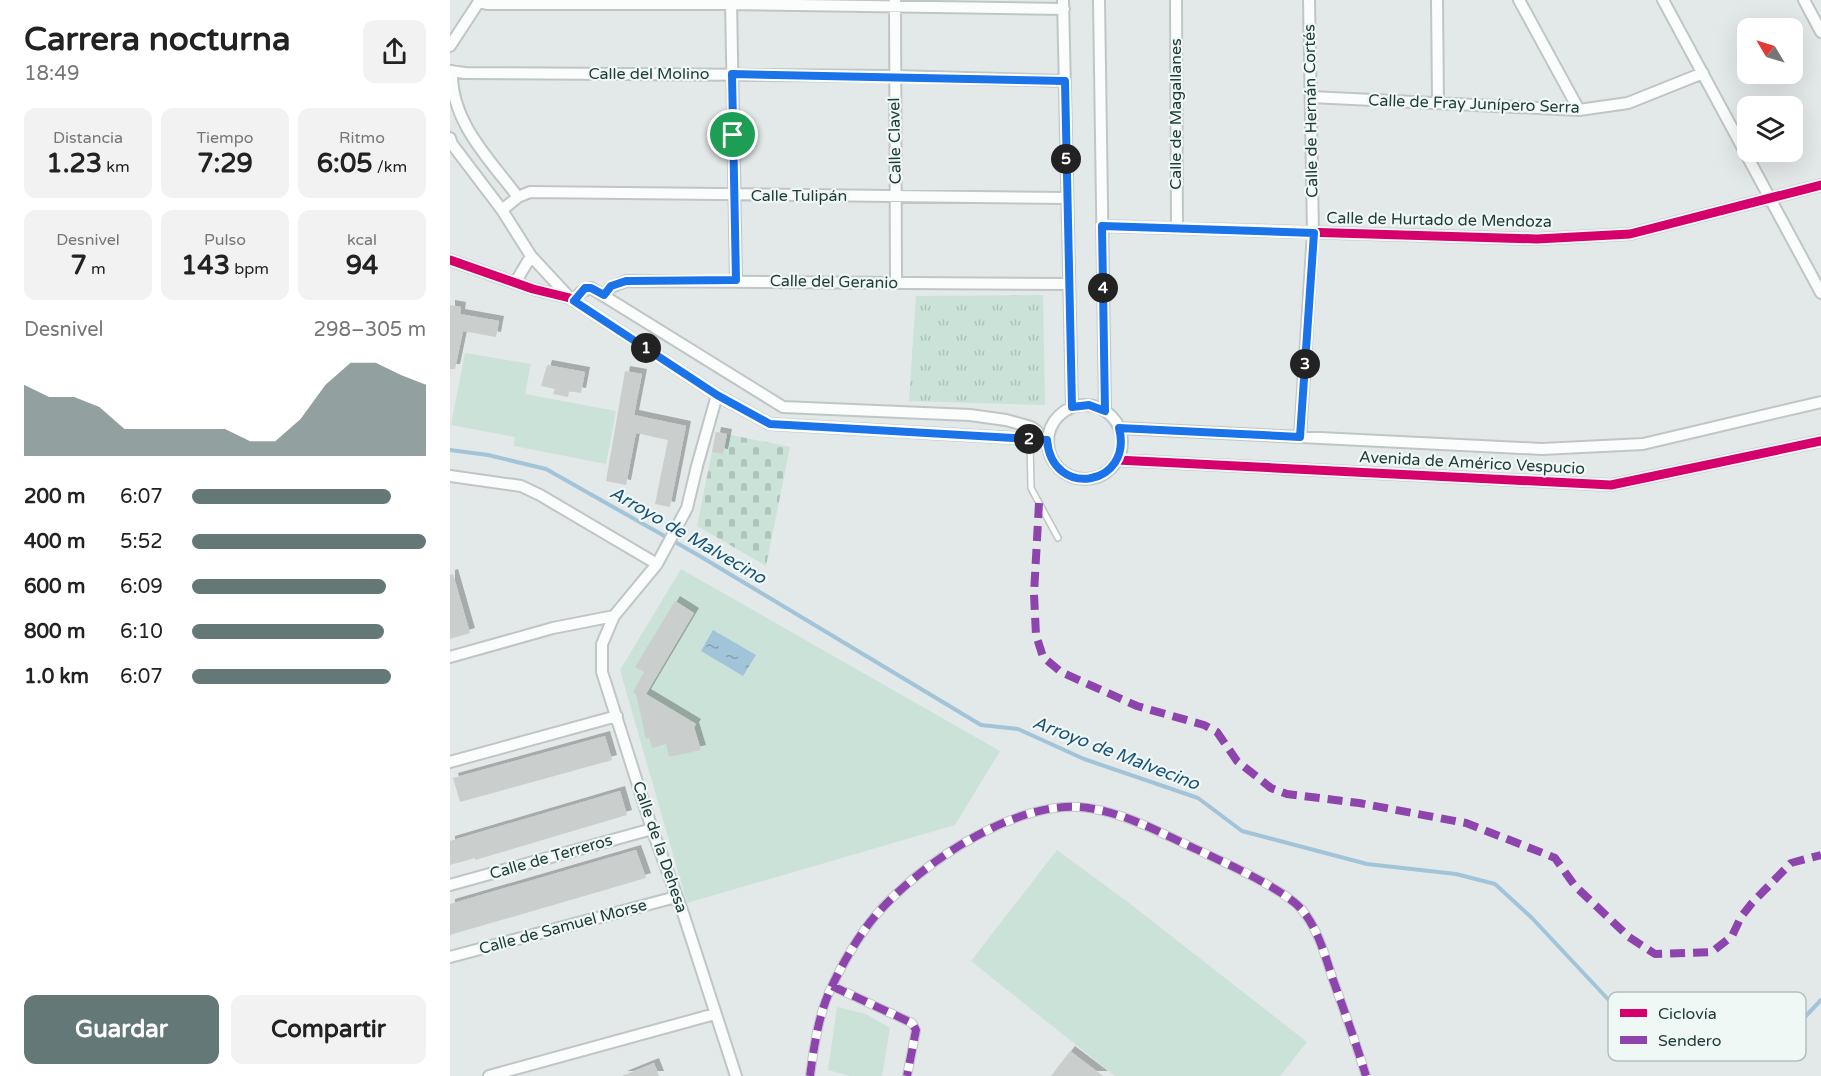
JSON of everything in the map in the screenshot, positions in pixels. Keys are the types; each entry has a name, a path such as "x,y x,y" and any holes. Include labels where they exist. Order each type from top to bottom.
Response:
{"street":[{"path":"1099,0 1105,411"},
{"name":"Calle de Magallanes","path":"1176,0 1177,228"},
{"name":"Calle de Hernán Cortés","path":"1300,437 1314,233 1309,0"},
{"path":"1437,0 1438,103"},
{"path":"1519,0 1579,110"},
{"path":"1664,0 1821,293"},
{"path":"1804,0 1821,32"},
{"path":"450,46 480,1 486,4 731,2 1063,5 1072,407"},
{"path":"731,2 736,280"},
{"name":"Calle Clavel","path":"895,4 896,282"},
{"path":"451,71 451,91 464,126 518,197"},
{"name":"Calle del Molino","path":"451,71 477,74 732,74 1065,81"},
{"name":"Calle de Fray Junípero Serra","path":"1311,97 1579,110 1628,103 1703,73"},
{"path":"450,138 452,144 502,210 531,256 572,300 717,395 770,424 1039,439"},
{"name":"Calle de Hurtado de Mendoza","path":"1102,226 1537,239 1630,234 1821,185"},
{"name":"Calle Tulipán","path":"502,210 518,197 530,192 1066,198"},
{"path":"515,283 531,256"},
{"path":"450,260 572,300"},
{"name":"Calle del Geranio","path":"604,295 611,286 626,281 1069,284"},
{"path":"572,300 585,288 591,288 783,407 970,416 1006,420 1037,431 1039,439 1060,470 1080,479 1091,479 1110,469 1117,460 1122,438 1113,418 1105,411 1089,405 1072,407 1055,420 1039,439"},
{"name":"Calle de la Dehesa","path":"717,395 687,508 657,564 614,616 602,644 602,672 652,829 736,1076"},
{"name":"Avenida de Américo Vespucio","path":"1119,428 1542,449 1643,444 1821,402"},
{"name":"Avenida de Américo Vespucio","path":"1117,460 1611,485 1821,441"},
{"path":"450,476 521,486 657,564"},
{"path":"450,657 553,628 614,616"},
{"path":"450,762 617,716"},
{"path":"810,1076 820,1020 832,986 866,928 898,893 924,870 981,834 1018,817 1045,808 1079,807 1114,814 1184,843 1237,868 1290,899 1303,912 1319,941 1366,1076"},
{"name":"Calle de Terreros","path":"450,885 652,829"},
{"name":"Calle de Samuel Morse","path":"450,957 676,897"},
{"path":"832,986 912,1023 916,1030 907,1076"},
{"path":"489,1076 715,1014"}],"lane":[{"path":"1039,439 1031,488 1058,538"}],"green space":[{"path":"1043,295 1045,405 909,401 916,296"},
{"path":"465,353 531,364 525,394 616,411 606,464 514,446 515,437 451,425"},
{"path":"716,432 790,447 766,566 697,526"},
{"path":"681,569 1000,751 955,825 687,903 620,670"},
{"path":"1057,850 1129,903 1307,1042 1280,1076 1115,1076 971,961"},
{"path":"837,1007 866,1014 890,1028 882,1076 850,1076 828,1070"}],"water":[{"path":"713,630 756,655 743,676 701,651"}],"building":[{"path":"450,305 461,307 460,314 499,321 496,337 463,331 455,369 450,369"},
{"path":"547,365 585,372 581,393 569,391 568,397 553,394 555,389 541,386"},
{"path":"625,371 642,374 634,415 686,426 670,507 655,504 668,440 636,433 626,485 606,481"},
{"path":"716,432 727,434 723,454 712,452"},
{"path":"453,574 470,633 450,639 450,575"},
{"path":"675,601 694,613 646,694 696,724 694,727 701,750 669,757 666,744 652,748 649,738 646,739 636,694 633,692 644,672 635,667"},
{"path":"605,736 612,760 460,802 453,778"},
{"path":"620,791 627,815 475,860 475,858 450,865 450,841"},
{"path":"636,850 646,878 450,935 450,904"},
{"path":"1070,1051 1103,1076 1051,1076"},
{"path":"654,1063 659,1076 622,1076"}],"waterway":[{"name":"Arroyo de Malvecino","path":"450,450 488,455 546,469 698,555 981,725 1018,729 1084,759 1198,798 1242,831 1367,864 1456,874 1495,884 1532,918 1608,999"},
{"name":"Arroyo de Malvecino","path":"1806,1016 1821,1000"}],"marked path":[{"path":"1039,503 1034,594 1036,635 1043,657 1061,672 1137,706 1204,725 1217,732 1237,761 1271,788 1287,794 1359,803 1466,823 1555,858 1575,886 1629,937 1655,954 1712,952 1732,936 1741,917 1752,903 1791,863 1821,855"},
{"path":"810,1076 818,1029 828,994 856,942 883,907 932,864 960,845 991,829 1021,816 1051,809 1079,807 1125,817 1155,830 1254,877 1283,894 1303,911 1320,943 1366,1076"},
{"path":"832,986 912,1023 916,1030 907,1076"}],"cycle path":[{"path":"1102,226 1537,239 1630,234 1821,185"},
{"path":"450,260 533,289 570,298 717,395 770,424 1047,440"},
{"path":"1117,460 1611,485 1821,441"}],"route":[{"path":"732,74 1065,81 1072,407 1089,405 1105,411 1102,226 1314,233 1300,437 1119,428 1122,438 1117,460 1101,475 1091,479 1080,479 1060,470 1048,451 1047,440 770,424 717,395 574,301 585,288 591,288 604,295 611,286 626,281 736,280 733,135 732,74"}]}
